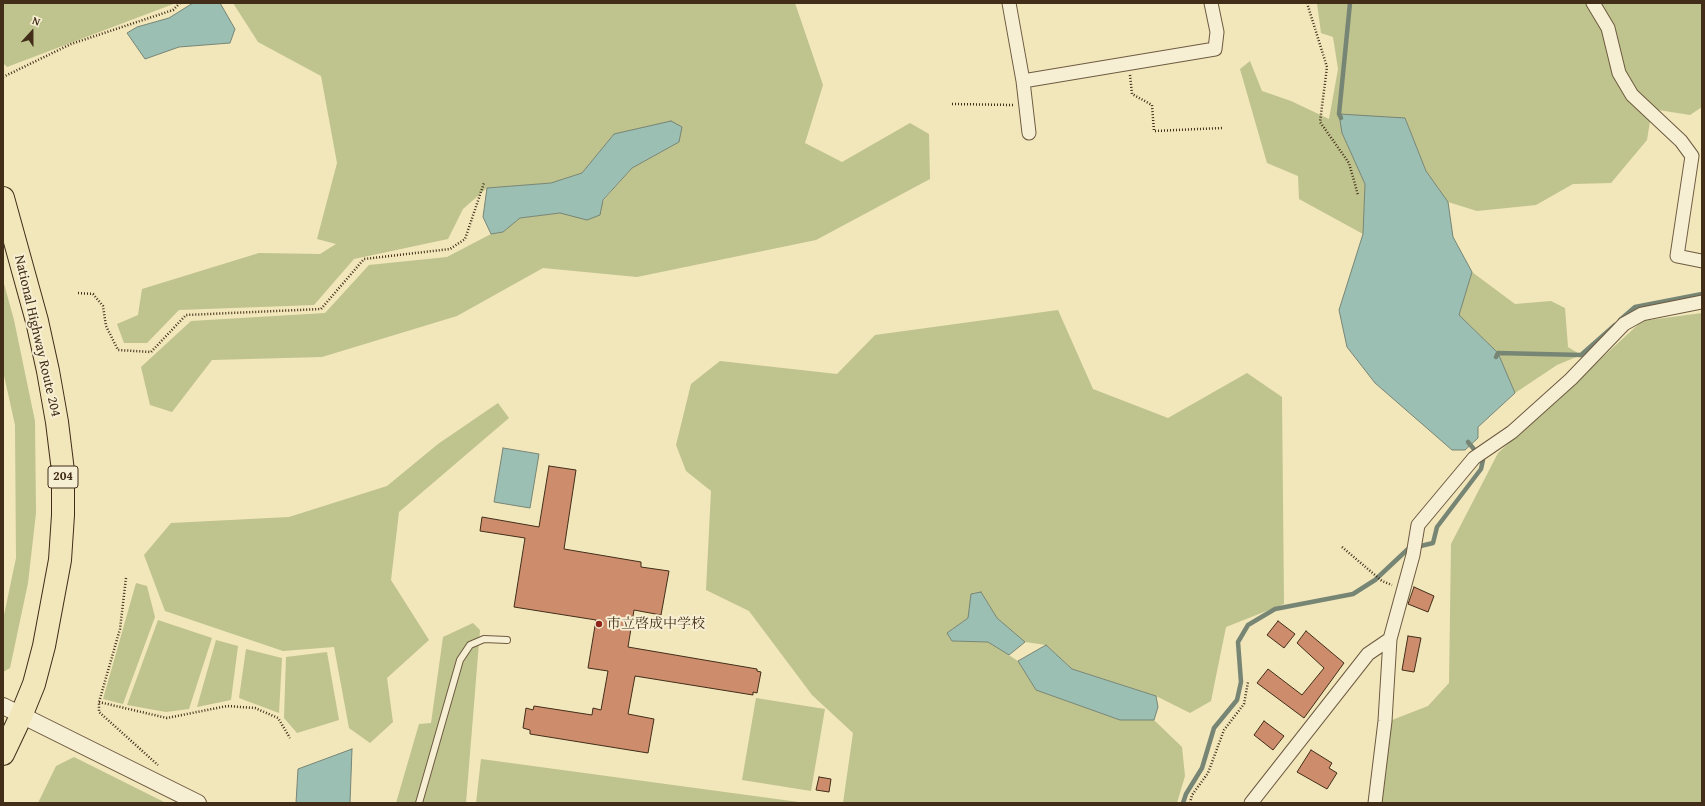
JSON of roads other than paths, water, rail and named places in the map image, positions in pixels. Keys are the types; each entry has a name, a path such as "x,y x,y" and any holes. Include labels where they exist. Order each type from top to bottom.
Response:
{"highway":[{"name":"National Highway Route 204","path":"3,198 37,321 45,357 57,422 63,471 63,515 60,560 53,605 34,684 12,711 3,754"}],"street":[{"path":"1009,3 1023,81 1029,133"},
{"path":"1023,81 1215,49 1217,32 1212,3"},
{"path":"1593,3 1608,28 1619,73 1632,95 1681,140 1692,156 1677,256 1702,261"},
{"path":"1375,803 1385,721 1390,639 1395,614 1414,549 1418,525 1478,455 1512,432 1571,379 1624,324 1642,314 1702,302"},
{"path":"1250,803 1368,654 1390,639"},
{"path":"12,711 198,803"}],"lane":[{"path":"419,803 460,660 470,645 484,638 507,640"}],"water":[{"path":"193,3 220,3 235,29 230,43 179,47 145,59 127,33 137,27 169,18"},
{"path":"1339,114 1405,118 1426,171 1448,202 1453,237 1472,272 1459,315 1498,353 1515,393 1478,427 1478,438 1465,450 1452,450 1375,383 1347,347 1339,310 1363,234 1365,184 1342,133"},
{"path":"671,121 682,127 679,142 632,168 603,200 600,215 587,220 560,213 520,218 503,232 491,234 483,217 487,188 551,183 582,173 614,134"},
{"path":"503,448 539,454 530,508 494,502"},
{"path":"981,592 997,618 1025,642 1009,655 988,642 952,641 947,633 968,618 971,594"},
{"path":"1046,645 1072,669 1156,696 1158,707 1154,720 1120,720 1036,690 1018,661"},
{"path":"352,749 350,803 296,803 298,769"}],"waterway":[{"path":"1341,118 1339,114 1350,3"},
{"path":"1620,320 1635,307 1702,294"},
{"path":"1496,357 1498,353 1581,355 1615,325"},
{"path":"1183,803 1186,794 1202,768 1214,728 1237,700 1241,682 1238,642 1248,625 1275,609 1353,594 1375,580 1408,549 1433,543 1437,527 1481,469 1483,460 1468,442"}],"place":[{"name":"市立啓成中学校","path":"599,624"}]}
